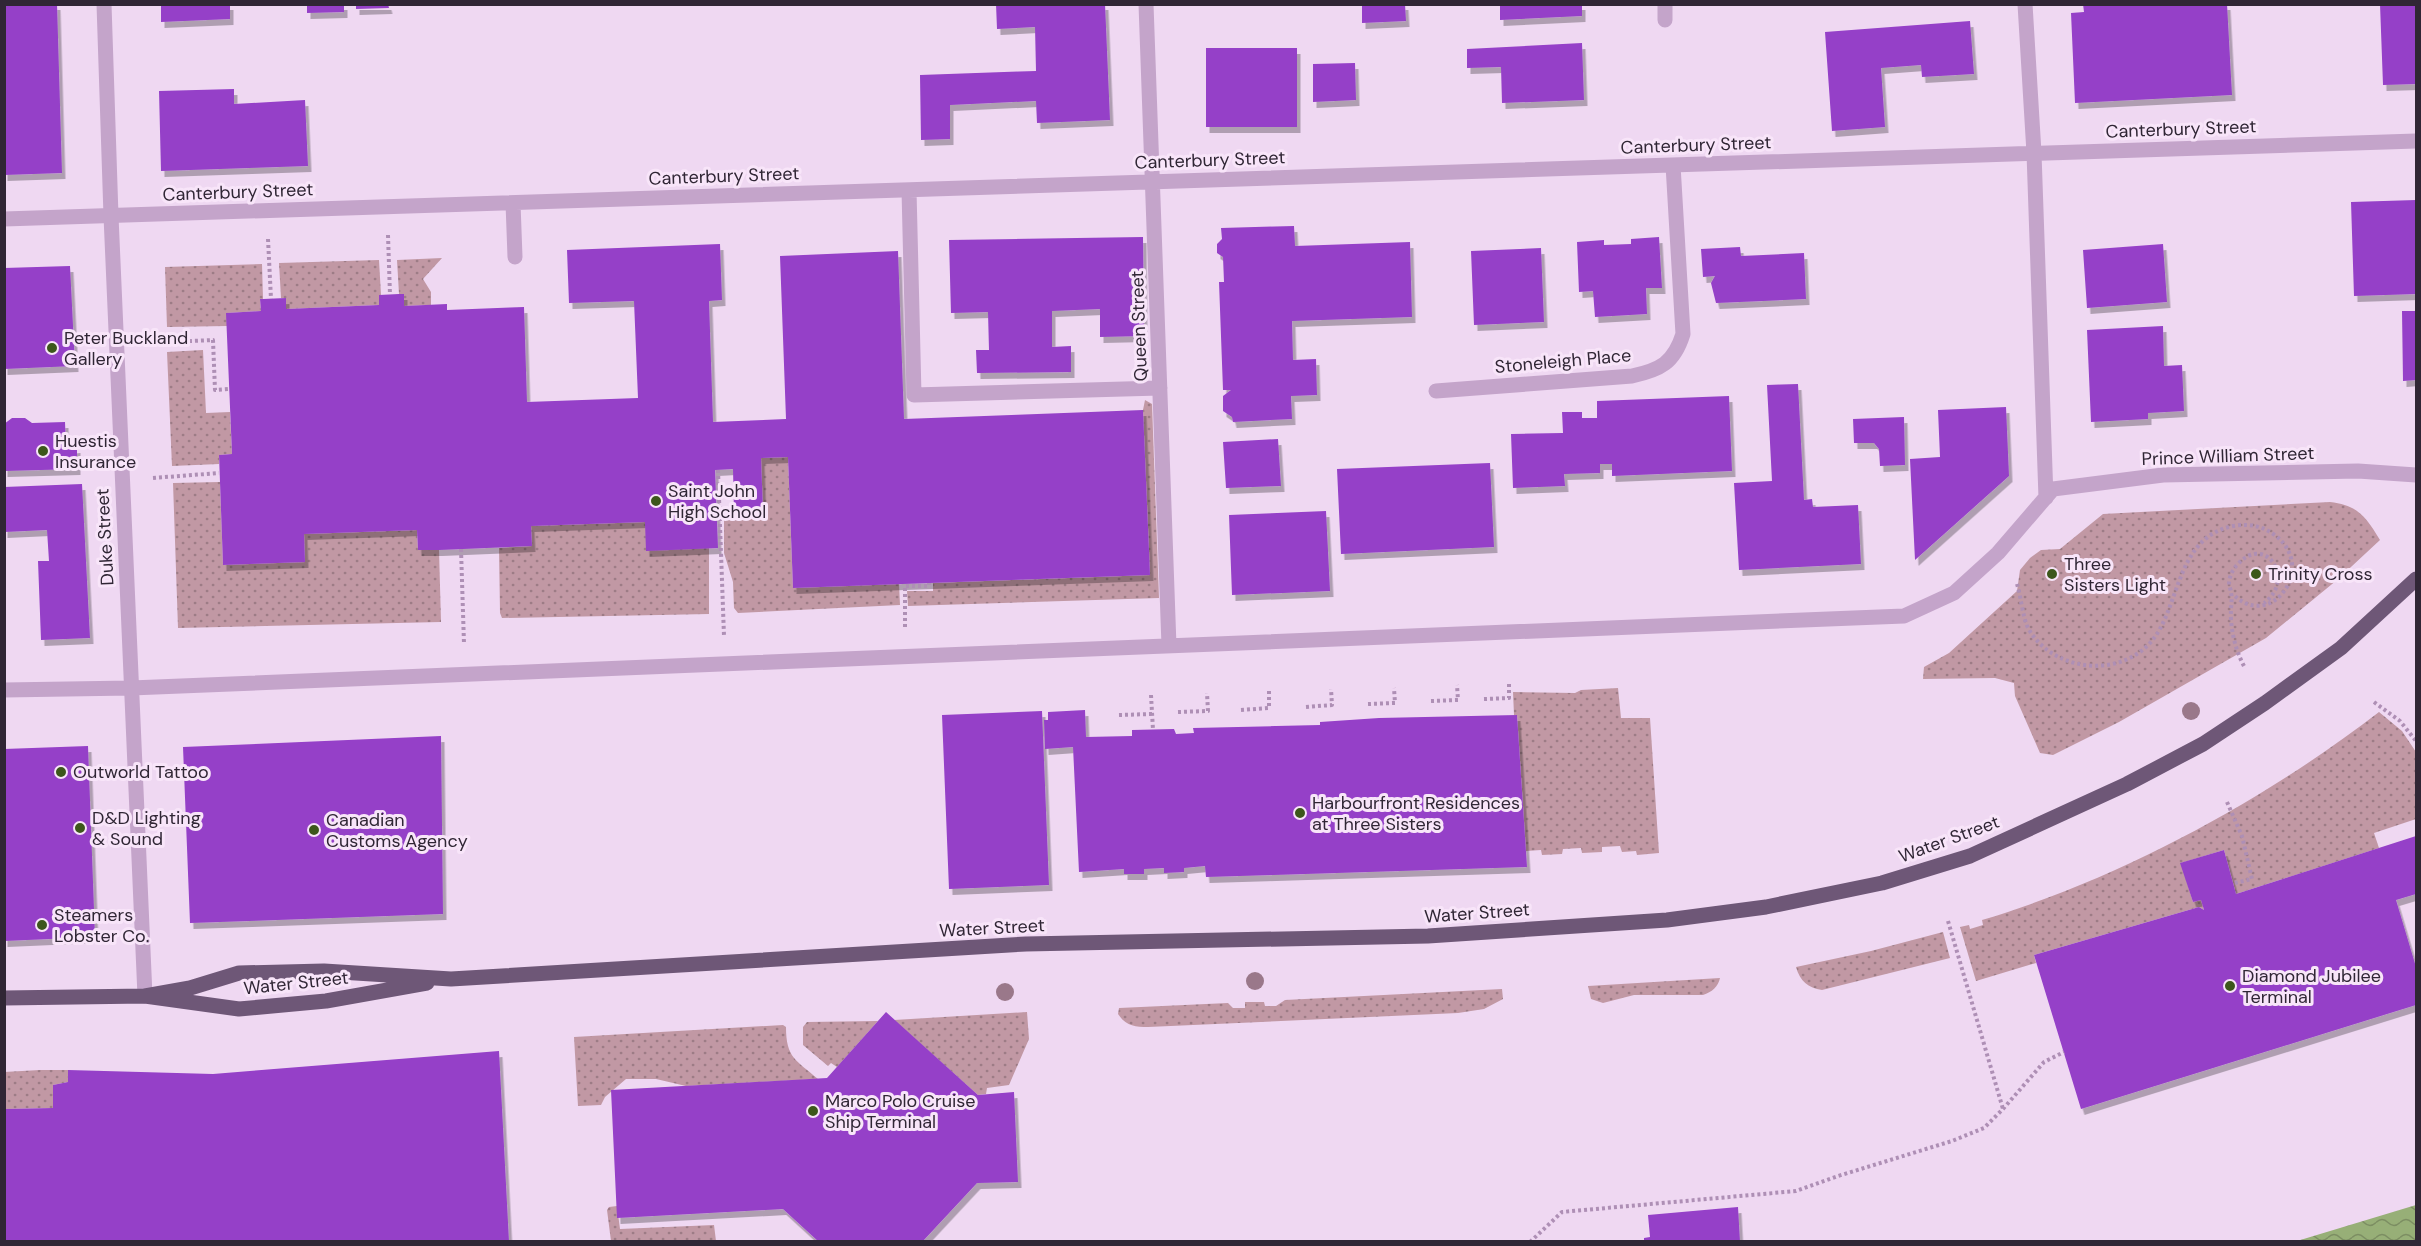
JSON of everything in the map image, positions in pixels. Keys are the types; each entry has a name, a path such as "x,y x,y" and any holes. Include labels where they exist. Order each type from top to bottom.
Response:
{"main road":[{"name":"Water Street","path":"4,998 145,996 239,1009 326,1001 451,979 1026,944 1428,936 1667,920 1778,904 1882,883 1970,856 2127,784 2203,744 2265,703 2341,648 2416,579"},
{"name":"Water Street","path":"145,996 190,988 239,973 324,971 451,979"}],"street":[{"name":"Duke Street","path":"104,4 145,996"},
{"name":"Queen Street","path":"1146,4 1169,646"},
{"path":"4,690 131,688 1904,616 1954,593 1998,553 2046,498 2034,153 2025,4"},
{"name":"Canterbury Street","path":"4,219 2416,141"},
{"name":"Stoneleigh Place","path":"1436,391 1632,376 1654,371 1671,359 1679,348 1683,334 1673,165"},
{"path":"909,190 914,395 1160,388"},
{"path":"513,203 516,257"},
{"name":"Prince William Street","path":"2046,498 2054,489 2163,475 2358,471 2416,475"}],"path":[{"path":"387,207 390,295"},
{"path":"267,211 271,299"},
{"path":"172,342 213,340 215,390 229,389"},
{"path":"718,470 723,614"},
{"path":"122,480 219,473"},
{"path":"2017,584 2029,628 2049,649 2066,660 2088,667 2114,664 2139,653 2155,637 2161,628 2187,563 2201,544 2224,529 2250,525 2277,537 2290,553 2292,562 2292,572 2283,594 2272,602 2254,606 2241,602 2233,594 2229,585 2234,567 2250,554 2262,554 2275,564 2278,577 2275,592 2262,604"},
{"path":"461,549 463,620"},
{"path":"905,606 905,586 929,586 929,583"},
{"path":"2233,594 2231,623 2237,653 2244,666"},
{"path":"1484,699 1509,698 1509,684"},
{"path":"1431,701 1458,700 1457,685"},
{"path":"1368,704 1395,703 1394,688"},
{"path":"1306,706 1332,705 1331,689"},
{"path":"1241,710 1269,708 1269,691"},
{"path":"1178,712 1208,711 1207,693"},
{"path":"1151,694 1153,730"},
{"path":"2374,702 2400,721 2416,741"},
{"path":"1119,715 1152,714"},
{"path":"2227,802 2242,836 2252,879 2235,884"},
{"path":"1948,921 2003,1109"},
{"path":"1530,1242 1562,1212 1796,1191 1952,1141 1984,1128 2044,1062 2064,1052"}],"shaded area":[{"path":"442,258 423,279 431,292 431,305 404,306 404,295 399,294 397,260"},
{"path":"379,260 381,295 379,295 379,305 286,309 286,298 281,298 279,263"},
{"path":"262,264 261,311 227,313 227,326 167,327 165,267"},
{"path":"203,350 206,413 230,412 232,454 219,455 219,464 172,466 167,352"},
{"path":"1145,400 1152,404 1159,598 908,606 907,591 933,591 933,583 1150,575 1143,410"},
{"path":"788,457 793,588 899,584 900,605 738,613 734,608 733,582 724,553 724,514 763,512 761,458"},
{"path":"220,482 223,565 305,562 304,534 417,530 418,550 439,550 441,622 178,628 173,483"},
{"path":"2330,502 2354,509 2370,525 2380,540 2337,580 2266,638 2119,722 2053,755 2040,753 2015,696 2014,683 1995,678 1923,679 1924,667 1949,653 2017,591 2020,570 2030,558 2041,550 2060,549 2103,514"},
{"path":"645,522 709,548 709,614 502,618 499,548 532,546 531,526"},
{"path":"1618,688 1621,718 1650,718 1659,853 1637,855 1636,851 1622,852 1620,846 1602,847 1602,852 1582,853 1581,848 1563,849 1562,854 1542,855 1541,850 1526,851 1517,715 1514,715 1513,692 1575,693 1581,690"},
{"path":"2379,712 2402,731 2416,752 2416,819 2374,833 2379,848 2236,894 2224,850 2181,863 2193,902 2201,900 2204,910 2199,907 2034,955 2036,963 1976,981 1960,927 1969,925 1970,929 1983,925 1982,920 2086,883 2190,834 2288,776"},
{"path":"1943,932 1950,958 1822,990 1805,983 1796,967 1871,951"},
{"path":"1720,978 1714,989 1703,995 1634,995 1603,1003 1591,999 1588,986"},
{"path":"1502,989 1503,999 1484,1009 1458,1013 1148,1027 1131,1025 1118,1014 1119,1008 1228,1003 1233,1008 1245,1008 1245,1002 1264,1002 1265,1006 1276,1006 1285,1000"},
{"path":"1027,1012 1029,1039 1009,1085 987,1088 986,1094 978,1095 894,1020"},
{"path":"878,1021 837,1067 831,1063 828,1066 803,1045 803,1027 807,1022"},
{"path":"783,1025 786,1027 790,1052 818,1079 686,1086 656,1079 626,1079 605,1097 601,1105 578,1106 574,1037"},
{"path":"68,1070 68,1082 53,1085 53,1108 5,1109 4,1072"},
{"path":"617,1206 620,1229 714,1225 716,1241 611,1241 607,1210 609,1207"}],"water":[{"path":"2416,1205 2416,1241 2297,1241"}],"building":[{"path":"4,4 57,4 62,173 4,175"},
{"path":"161,4 230,4 230,19 161,22"},
{"path":"307,4 344,4 344,12 307,13"},
{"path":"356,4 388,4 389,8 356,9"},
{"path":"996,4 1105,4 1110,120 1037,123 1036,101 950,105 950,139 921,140 920,75 1036,71 1035,27 997,29"},
{"path":"1362,4 1405,4 1406,21 1362,23"},
{"path":"1500,4 1582,4 1582,16 1500,20"},
{"path":"2083,4 2227,4 2232,95 2075,103 2071,13 2084,12"},
{"path":"2380,4 2416,4 2416,84 2383,85"},
{"path":"1970,21 1974,74 1922,77 1921,65 1881,68 1885,127 1832,131 1825,32"},
{"path":"1582,43 1584,100 1502,103 1501,67 1467,68 1467,49"},
{"path":"1206,48 1297,48 1297,127 1206,127"},
{"path":"1355,63 1356,100 1313,102 1313,64"},
{"path":"234,89 234,104 305,100 308,166 161,171 159,91"},
{"path":"2416,200 2416,294 2354,296 2351,202"},
{"path":"1294,226 1295,246 1410,242 1412,317 1292,321 1293,360 1316,359 1317,395 1291,396 1292,419 1233,422 1232,417 1223,411 1223,396 1231,390 1223,390 1219,282 1224,282 1223,257 1217,253 1217,244 1222,239 1221,228"},
{"path":"1143,237 1144,336 1100,337 1100,309 1052,311 1052,347 1071,346 1071,372 977,373 976,350 989,350 988,312 951,313 949,240"},
{"path":"1659,237 1662,288 1646,288 1647,314 1595,317 1593,291 1579,292 1577,242 1604,240 1604,245 1631,244 1631,239"},
{"path":"720,244 722,300 709,301 713,422 786,419 780,256 898,251 904,419 1143,410 1150,575 793,588 788,457 761,458 763,512 734,513 733,469 715,470 718,548 646,551 645,522 531,526 532,546 439,550 418,550 417,530 304,534 305,562 223,565 219,455 232,454 226,313 261,311 260,299 286,298 286,309 379,305 379,295 399,294 404,294 404,306 447,304 447,310 524,307 527,402 638,398 634,301 569,303 567,250"},
{"path":"2163,244 2167,302 2087,308 2083,250"},
{"path":"1740,247 1741,256 1804,253 1806,299 1716,303 1711,283 1715,276 1703,277 1701,249"},
{"path":"1541,248 1544,322 1474,325 1471,251"},
{"path":"70,266 75,366 4,369 4,268"},
{"path":"2402,311 2416,311 2416,380 2403,381"},
{"path":"2163,326 2164,366 2182,365 2184,411 2148,413 2148,419 2091,422 2087,330"},
{"path":"1798,384 1804,500 1812,499 1813,507 1858,505 1861,564 1739,570 1734,483 1772,481 1767,385"},
{"path":"1729,396 1732,471 1612,476 1612,464 1600,464 1600,473 1564,474 1565,486 1513,488 1511,434 1563,433 1562,412 1582,412 1582,418 1597,418 1597,401"},
{"path":"2006,407 2009,476 1915,560 1910,459 1940,457 1938,410"},
{"path":"1904,417 1905,465 1880,466 1879,449 1874,443 1854,443 1853,419"},
{"path":"12,418 25,418 32,423 65,422 66,448 77,447 77,469 4,471 4,424"},
{"path":"1278,439 1281,486 1226,488 1223,442"},
{"path":"1490,463 1494,547 1341,554 1337,469"},
{"path":"82,484 90,638 41,640 38,561 49,561 47,530 4,532 4,487"},
{"path":"1326,511 1330,591 1232,595 1229,515"},
{"name":"Harbourfront Residences at Three Sisters","path":"1085,710 1086,737 1132,736 1132,730 1174,729 1176,734 1194,733 1193,728 1320,725 1320,722 1379,718 1517,715 1527,867 1206,877 1205,866 1184,868 1184,872 1164,873 1164,868 1144,869 1144,874 1124,874 1124,869 1079,872 1073,747 1045,749 1044,720 1048,720 1048,712"},
{"path":"1042,711 1049,885 949,889 942,715"},
{"name":"Canadian Customs Agency","path":"441,736 443,914 190,923 183,747"},
{"path":"88,746 95,937 4,941 4,749"},
{"name":"Diamond Jubilee Terminal","path":"2416,836 2416,894 2396,900 2416,967 2416,1005 2081,1109 2034,955 2199,907 2204,910 2201,900 2193,902 2180,863 2224,850 2236,894"},
{"name":"Marco Polo Cruise Ship Terminal","path":"886,1012 978,1095 1014,1092 1018,1182 977,1183 922,1242 819,1242 783,1209 617,1218 611,1090 827,1078"},
{"path":"499,1051 509,1242 4,1242 4,1109 53,1108 53,1085 68,1082 68,1070 213,1074"},
{"path":"1738,1207 1740,1242 1644,1242 1644,1238 1650,1237 1648,1215"}],"place":[{"name":"Peter Buckland Gallery","path":"52,348"},
{"name":"Huestis Insurance","path":"43,451"},
{"name":"Saint John High School","path":"656,501"},
{"name":"Three Sisters Light","path":"2052,574"},
{"name":"Trinity Cross","path":"2256,574"},
{"name":"Outworld Tattoo","path":"61,772"},
{"name":"Harbourfront Residences at Three Sisters","path":"1300,813"},
{"name":"D&D Lighting & Sound","path":"80,828"},
{"name":"Canadian Customs Agency","path":"314,830"},
{"name":"Steamers Lobster Co.","path":"42,925"},
{"name":"Diamond Jubilee Terminal","path":"2230,986"},
{"name":"Marco Polo Cruise Ship Terminal","path":"813,1111"}]}
